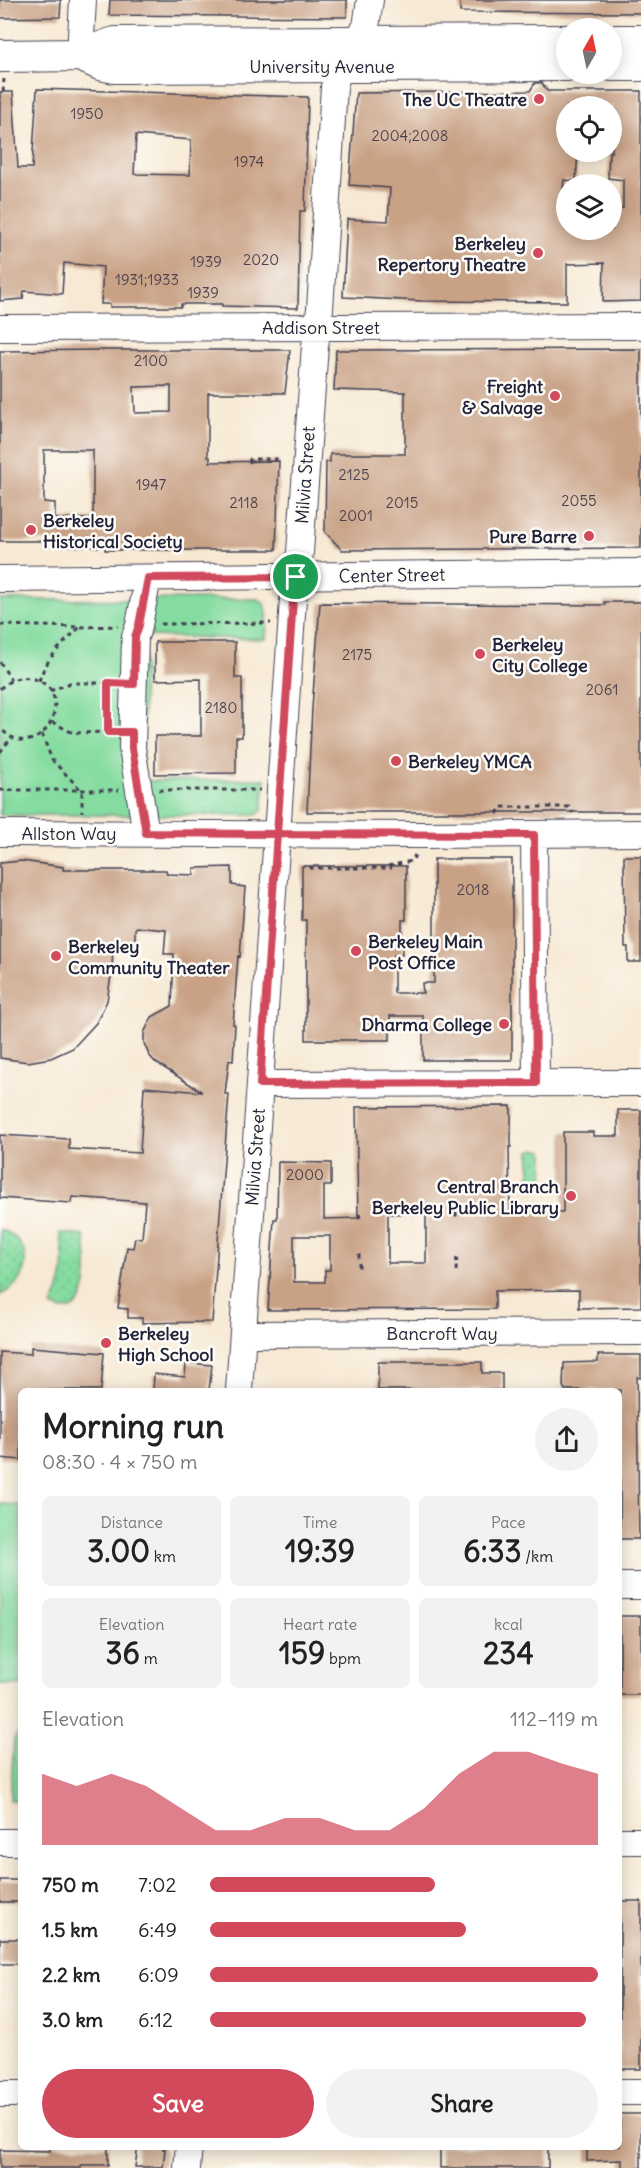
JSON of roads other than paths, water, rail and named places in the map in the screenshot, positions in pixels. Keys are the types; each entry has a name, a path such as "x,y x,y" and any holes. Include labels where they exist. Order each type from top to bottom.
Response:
{"main road":[{"path":"622,41 641,41"},
{"name":"University Avenue","path":"0,56 80,55 115,68 556,42"},
{"name":"University Avenue","path":"348,54 556,64"},
{"path":"622,65 641,65"}],"street":[{"path":"80,55 83,0"},
{"name":"Milvia Street","path":"239,1388 293,600 300,552 318,327 334,87 348,54 366,27 370,0"},
{"name":"Addison Street","path":"0,328 641,327"},
{"name":"Center Street","path":"0,579 641,573"},
{"path":"146,833 132,748 120,732 134,684 135,637 148,578"},
{"path":"536,1083 537,817"},
{"name":"Allston Way","path":"0,832 277,834 537,817 641,833"},
{"path":"260,1084 641,1083"},
{"name":"Bancroft Way","path":"243,1334 641,1332"},
{"path":"622,1586 641,1586"},
{"path":"622,1841 641,1840"},
{"path":"0,1842 18,1842"},
{"path":"622,2092 641,2092"},
{"path":"0,2094 18,2094"},
{"path":"187,2168 189,2150"}],"place":[{"name":"The UC Theatre","path":"539,99"},
{"name":"Berkeley Repertory Theatre","path":"538,253"},
{"name":"Freight & Salvage","path":"555,396"},
{"name":"Berkeley Historical Society","path":"31,530"},
{"name":"Pure Barre","path":"589,536"},
{"name":"Berkeley City College","path":"480,654"},
{"name":"Berkeley YMCA","path":"396,761"},
{"name":"Berkeley Main Post Office","path":"356,951"},
{"name":"Berkeley Community Theater","path":"56,956"},
{"name":"Dharma College","path":"504,1024"},
{"name":"Central Branch Berkeley Public Library","path":"571,1196"},
{"name":"Berkeley High School","path":"106,1343"}]}
